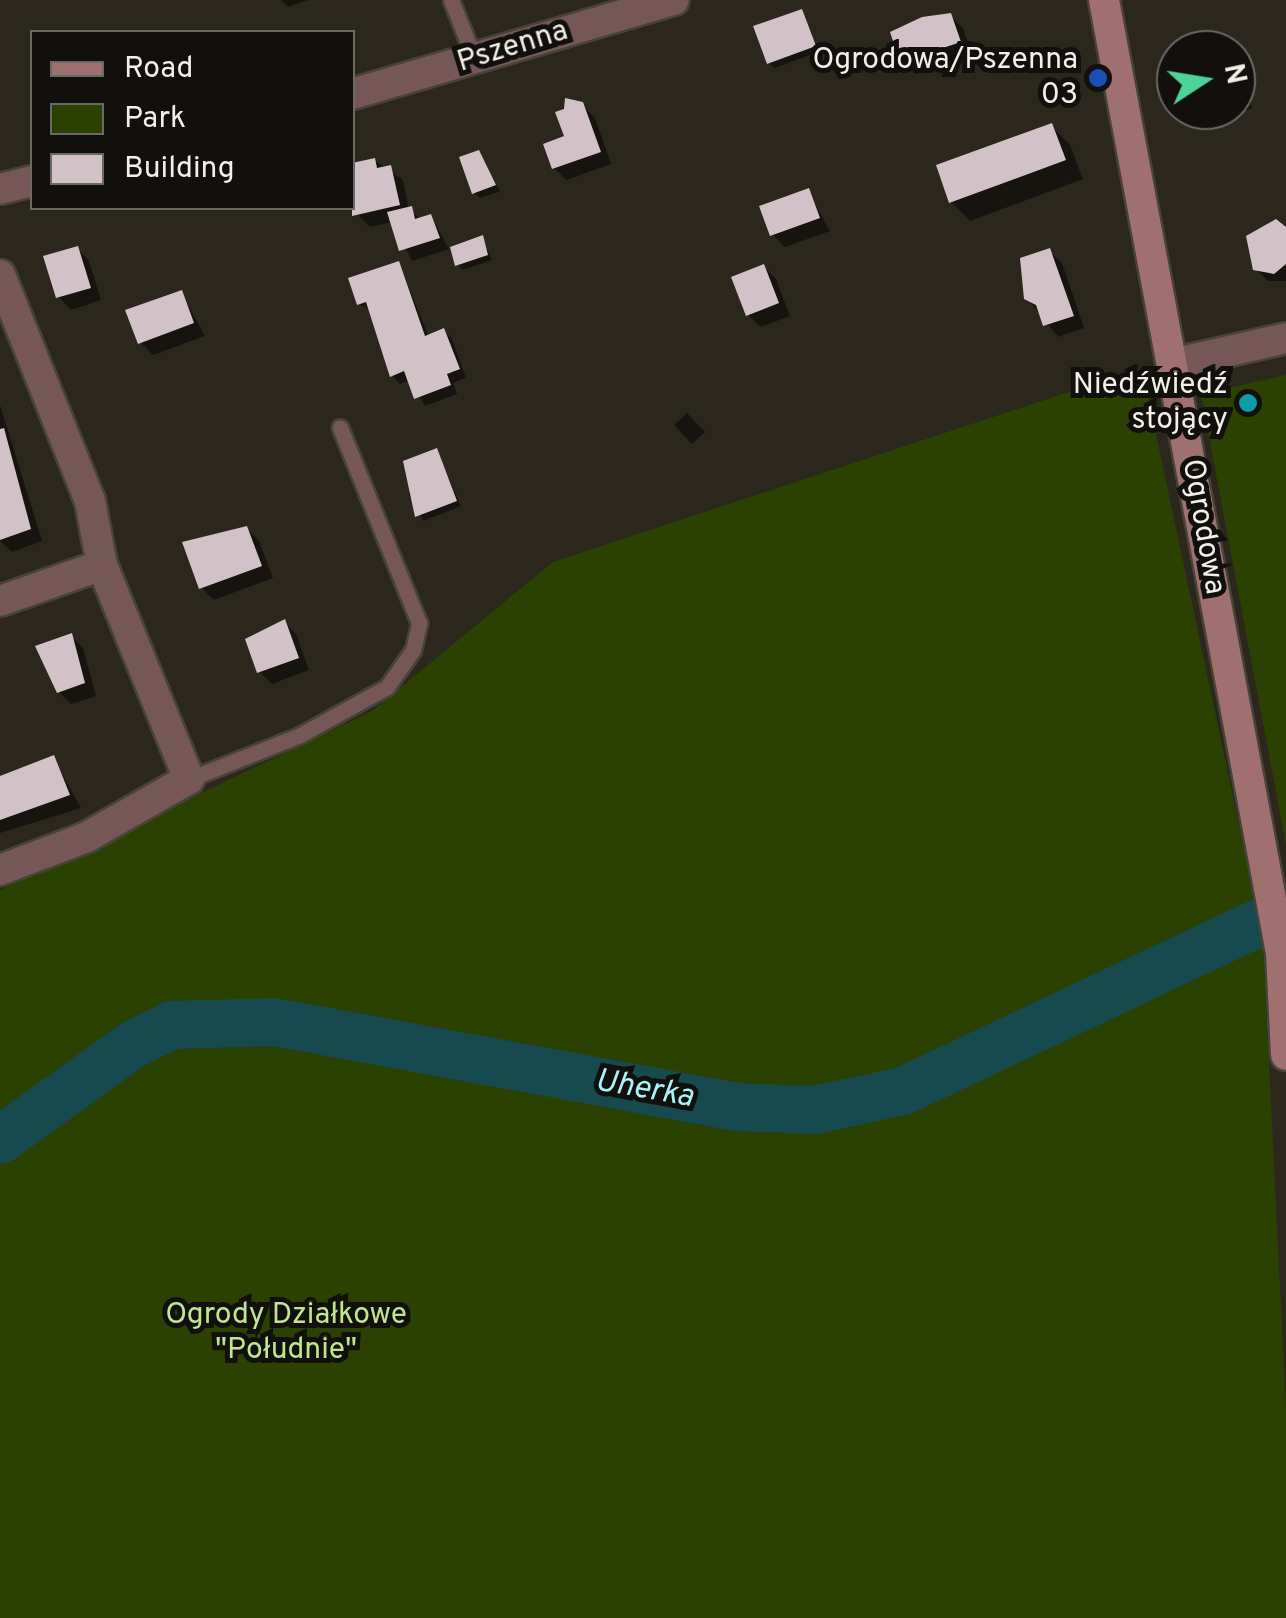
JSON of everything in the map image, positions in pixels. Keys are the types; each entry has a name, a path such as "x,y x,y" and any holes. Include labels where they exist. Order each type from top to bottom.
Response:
{"street":[{"name":"Pszenna","path":"355,93 674,0"},
{"name":"Ogrodowa","path":"1104,0 1282,953 1286,1055"},
{"path":"0,190 30,182"},
{"path":"0,275 90,500 102,564 189,779 87,836 0,870"},
{"path":"1172,364 1286,338"},
{"path":"0,601 102,564"}],"lane":[{"path":"451,0 475,60"},
{"path":"189,779 300,735 387,687 413,650 420,624 340,427"}],"green space":[{"name":"Ogrody Działkowe \"Południe\"","path":"1142,368 1263,938 1286,1411 1286,1618 0,1618 0,890 372,711 553,562"},
{"path":"1286,375 1286,845 1201,394"}],"building":[{"path":"802,9 816,46 767,64 753,26"},
{"path":"951,13 961,42 900,62 890,32 922,17"},
{"path":"565,98 583,102 601,152 552,169 543,144 564,136 555,112 564,109"},
{"path":"1052,123 1066,160 949,203 936,165"},
{"path":"479,150 496,185 472,194 459,157"},
{"path":"375,158 377,168 391,165 400,205 352,216 355,162"},
{"path":"809,188 820,218 770,236 759,206"},
{"path":"412,206 415,219 431,214 440,238 399,251 387,212"},
{"path":"1276,219 1286,227 1286,264 1274,274 1253,270 1246,236"},
{"path":"483,235 488,255 455,266 450,247"},
{"path":"78,246 91,288 56,298 43,256"},
{"path":"1050,248 1074,316 1043,326 1036,305 1024,299 1020,258"},
{"path":"399,261 425,336 444,328 460,369 447,374 451,385 414,399 404,371 390,377 366,302 357,305 348,278"},
{"path":"764,264 779,303 746,316 731,277"},
{"path":"182,290 194,323 138,344 125,310"},
{"path":"4,428 31,529 0,540 0,429"},
{"path":"437,448 457,501 415,517 403,461"},
{"path":"247,526 262,566 199,589 182,542"},
{"path":"285,619 299,658 257,673 245,639"},
{"path":"72,633 85,683 57,693 35,646"},
{"path":"54,755 70,795 0,820 0,776"}],"waterway":[{"name":"Uherka","path":"0,1140 132,1045 172,1025 274,1022 739,1107 814,1110 903,1091 1286,910"}],"place":[{"name":"Ogrodowa/Pszenna 03","path":"1098,78"},
{"name":"Niedźwiedź stojący","path":"1248,403"}]}
